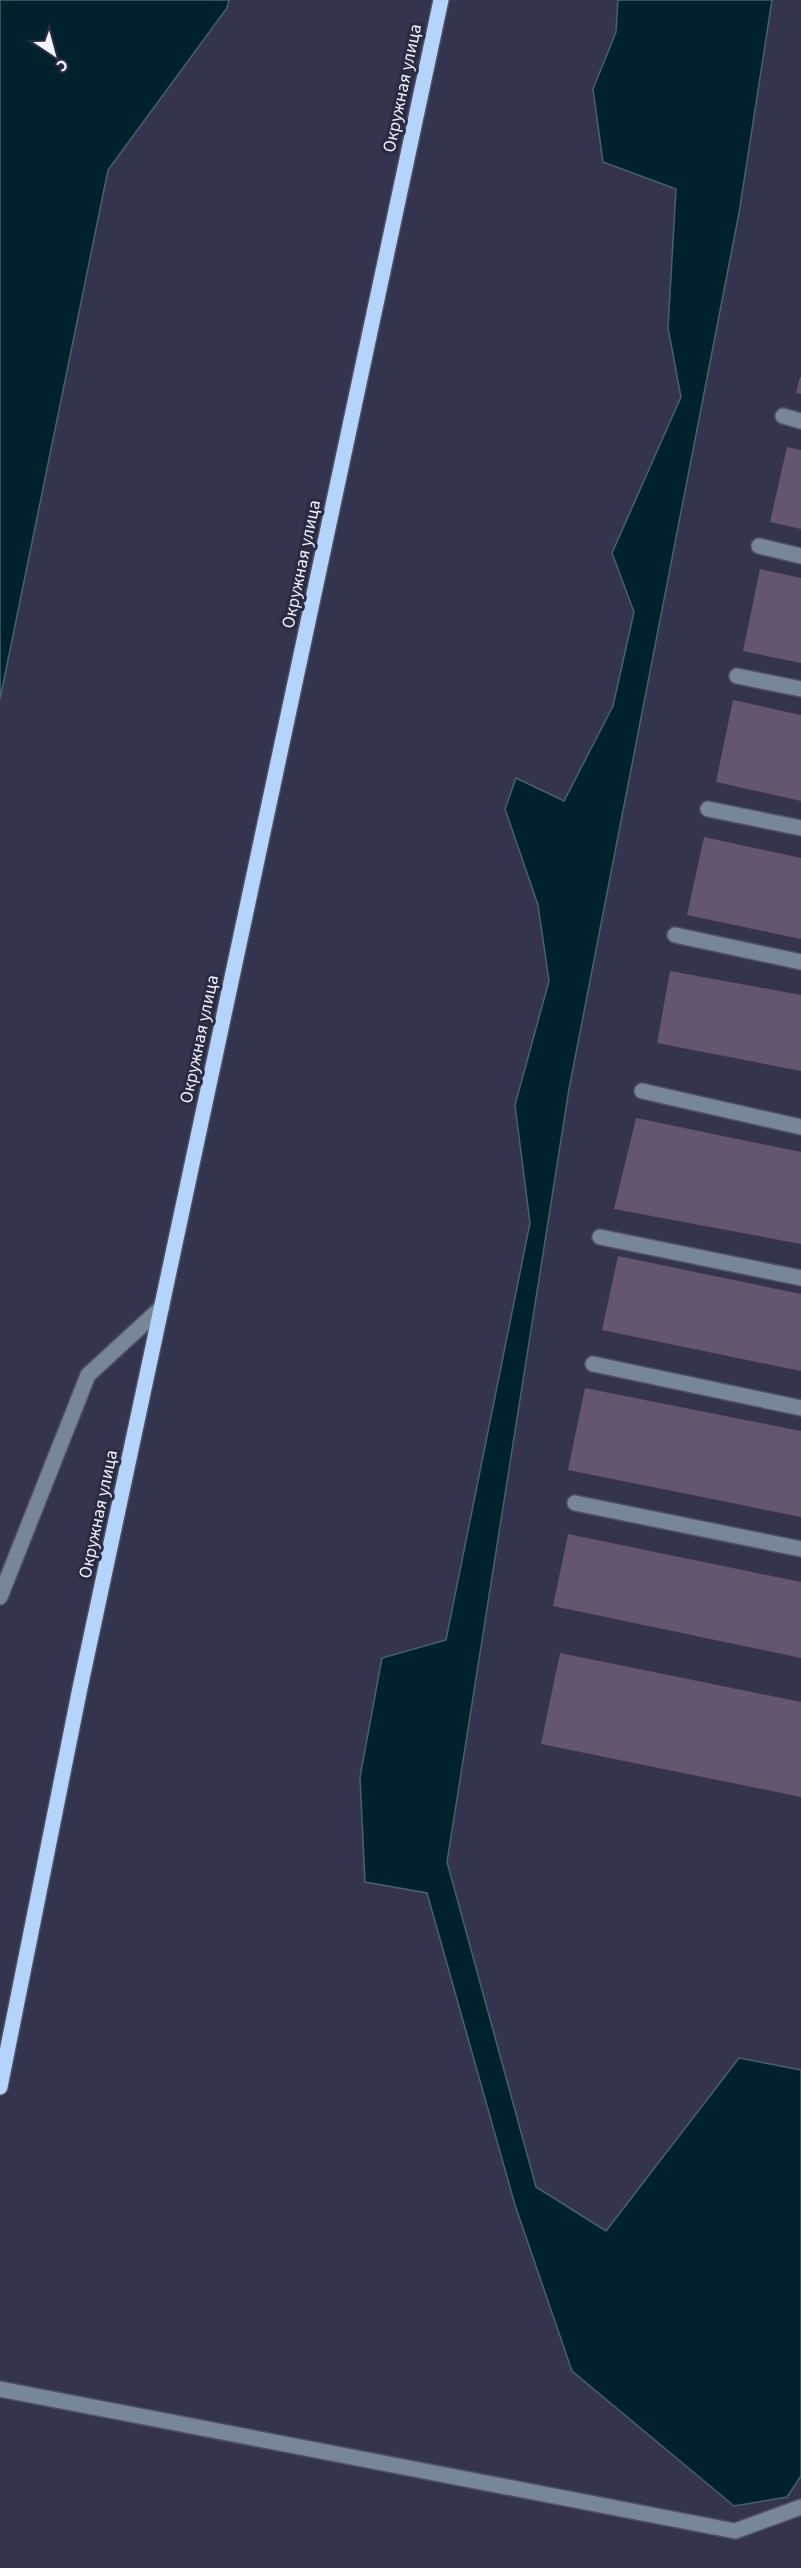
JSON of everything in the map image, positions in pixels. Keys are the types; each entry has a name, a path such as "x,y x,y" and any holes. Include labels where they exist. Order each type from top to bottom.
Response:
{"main road":[{"name":"Окружная улица","path":"0,2087 80,1688 441,0"}],"lane":[{"path":"783,416 801,421"},
{"path":"759,546 801,556"},
{"path":"737,676 801,689"},
{"path":"708,809 801,828"},
{"path":"675,935 801,962"},
{"path":"642,1091 801,1127"},
{"path":"600,1237 801,1278"},
{"path":"0,1597 88,1375 162,1307"},
{"path":"593,1364 801,1408"},
{"path":"576,1503 801,1549"},
{"path":"0,2389 735,2531 801,2507"}],"water":[{"path":"0,0 229,0 227,8 108,170 0,699"},
{"path":"618,0 772,0 739,213 569,1089 447,1862 536,2187 606,2231 739,2058 801,2070 801,2476 787,2497 734,2506 572,2371 515,2205 427,1893 365,1882 360,1777 382,1658 446,1640 530,1223 515,1105 549,981 538,905 505,809 516,778 564,801 613,706 634,612 612,553 681,397 668,328 676,189 603,162 593,89 616,32"}],"building":[{"path":"801,377 801,394 796,393"},
{"path":"787,447 801,450 801,529 770,522"},
{"path":"760,569 801,578 801,663 743,651"},
{"path":"733,700 801,715 801,801 716,782"},
{"path":"704,837 801,858 801,939 687,915"},
{"path":"670,971 801,995 801,1071 657,1043"},
{"path":"636,1118 801,1152 801,1244 614,1209"},
{"path":"618,1256 801,1294 801,1371 602,1330"},
{"path":"585,1388 801,1431 801,1517 568,1470"},
{"path":"568,1534 801,1582 801,1658 553,1606"},
{"path":"560,1653 801,1702 801,1797 541,1744"}]}
